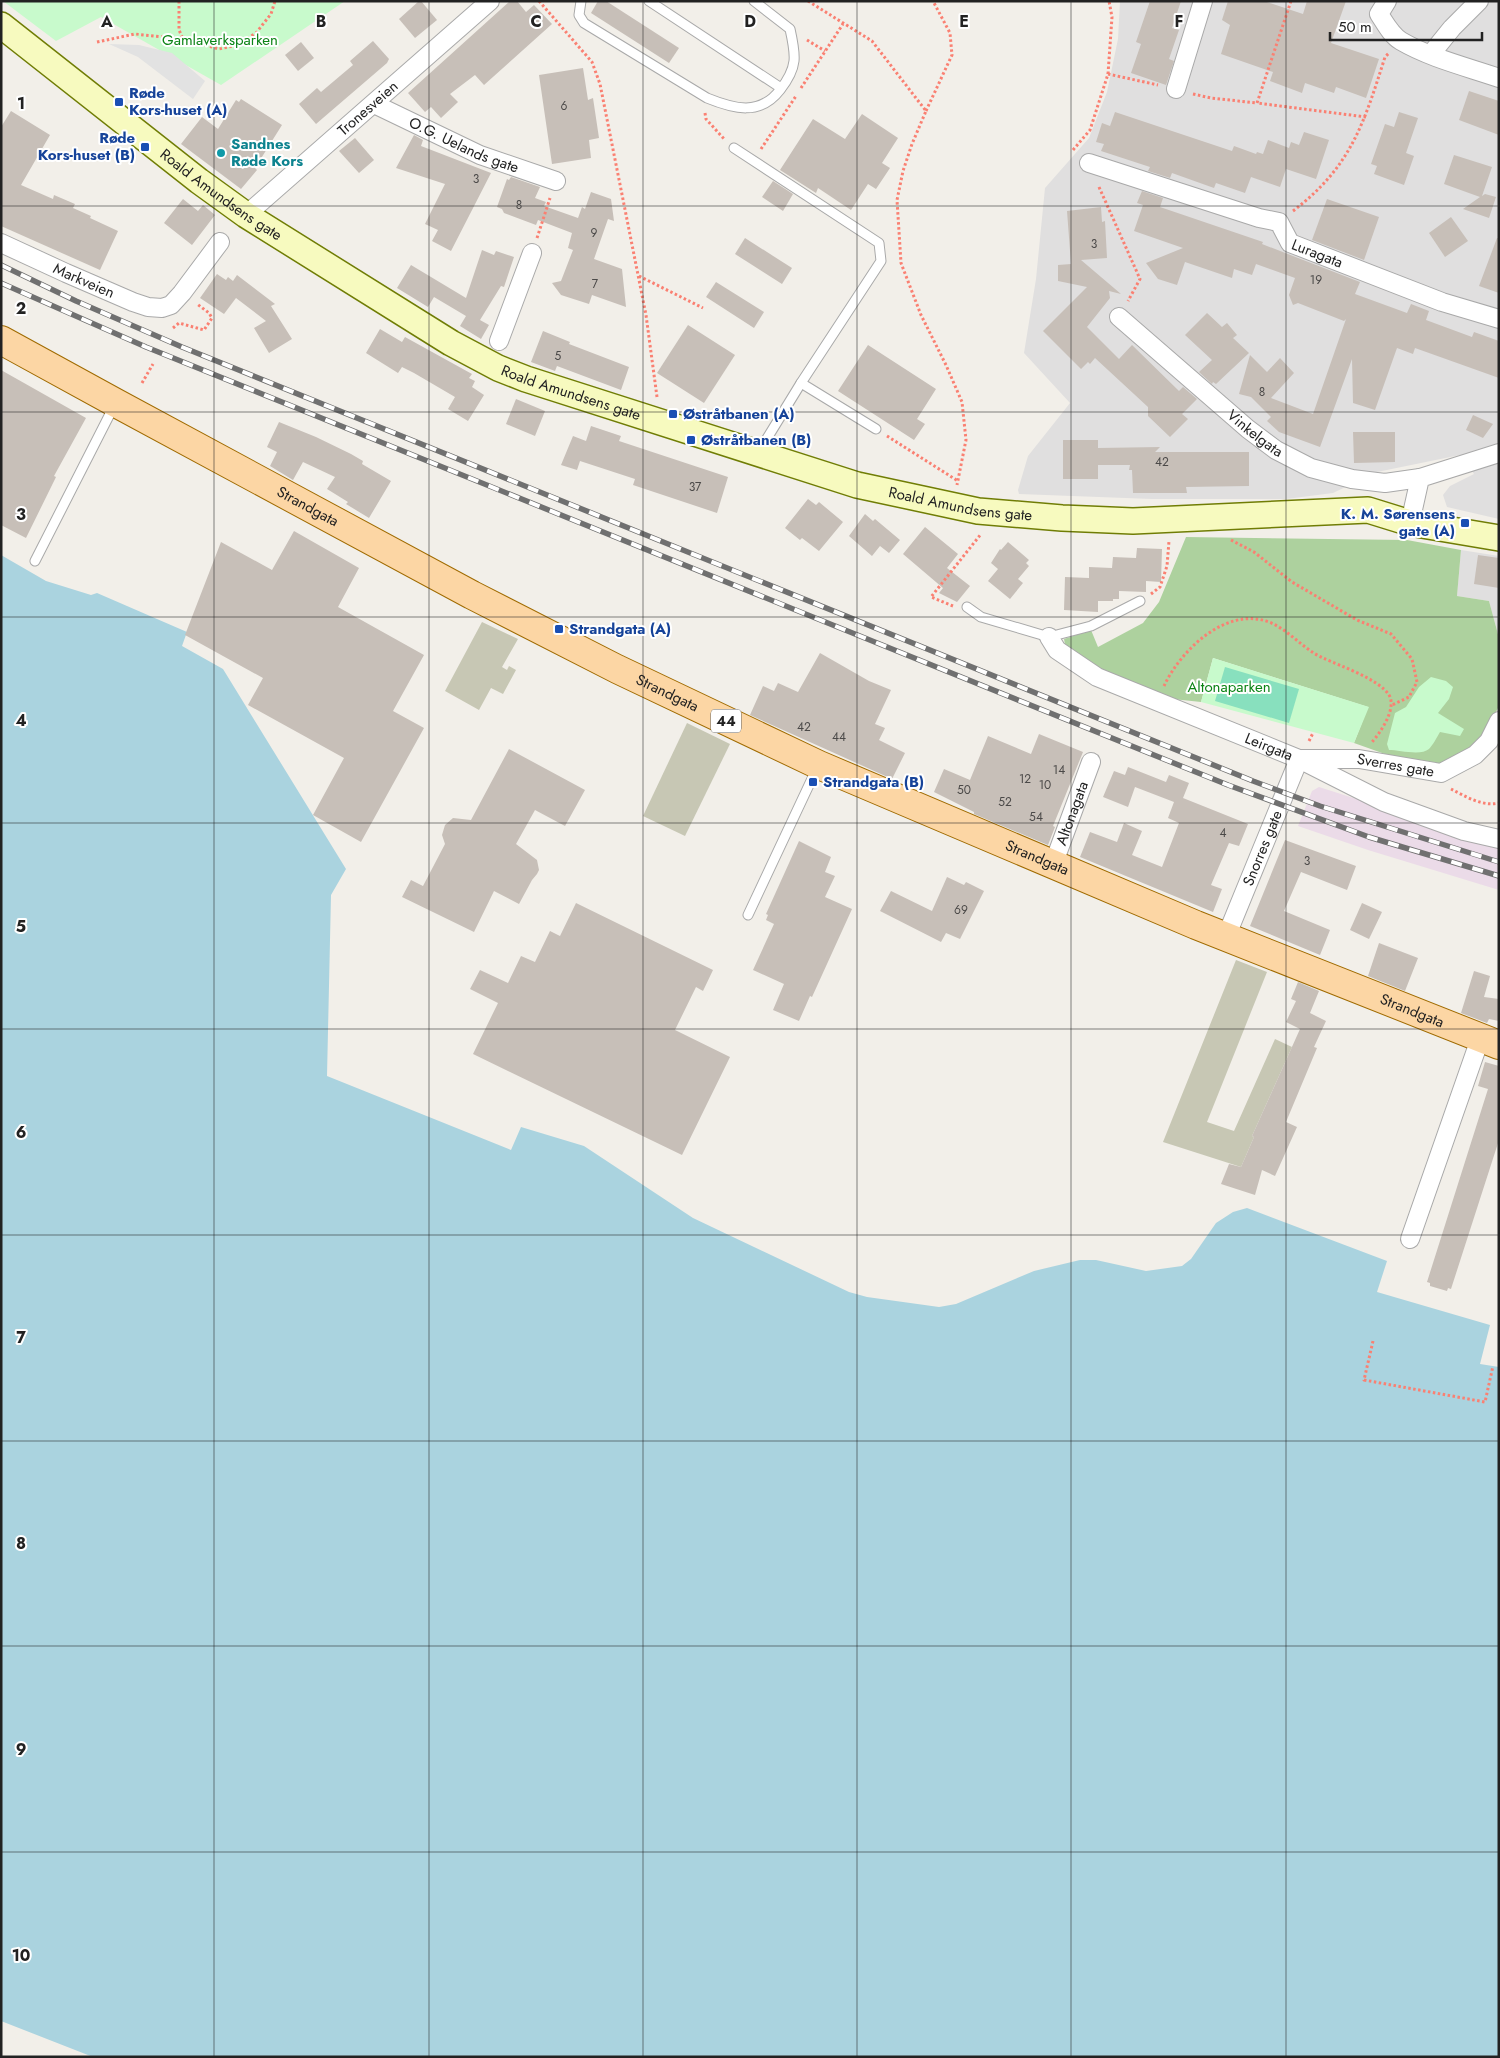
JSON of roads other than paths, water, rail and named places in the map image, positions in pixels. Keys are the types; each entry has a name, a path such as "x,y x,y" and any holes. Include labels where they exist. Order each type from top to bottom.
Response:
{"main road":[{"name":"Strandgata","path":"1,340 506,612 616,669 819,765 1226,937 1490,1042"}],"street":[{"path":"1176,89 1203,1"},
{"path":"1388,1 1379,14 1387,27 1400,40 1431,54 1499,78"},
{"path":"1431,54 1452,28 1479,1"},
{"name":"Tronesveien","path":"246,215 374,104 480,4"},
{"name":"Roald Amundsens gate","path":"1,25 199,181 246,215 451,343 498,368 526,379 857,485 978,511 1062,518 1232,527 1367,527 1410,523 1499,538"},
{"name":"O.G. Uelands gate","path":"374,104 480,155 556,181"},
{"name":"Luragata","path":"1089,163 1259,218 1279,222 1290,243 1442,302 1499,319"},
{"name":"Markveien","path":"1,243 133,302 148,307 162,308 177,299 220,242"},
{"path":"499,341 532,253"},
{"name":"Vinkelgata","path":"1119,317 1248,429 1276,450 1311,468 1352,479 1385,483 1420,478 1499,453"},
{"path":"1410,523 1420,478"},
{"name":"Leirgata","path":"1049,637 1057,650 1097,677 1299,759 1384,802 1464,831 1499,839"},
{"name":"Sverres gate","path":"1299,759 1359,759 1441,773 1494,743 1499,721"},
{"name":"Snorres gate","path":"1226,937 1299,759"},
{"name":"Altonagata","path":"1053,865 1090,762"},
{"path":"1410,1239 1490,1042"}],"lane":[{"path":"581,1 579,14 584,23 707,98 727,106 753,108 765,104 774,98 782,88 794,69 795,55 790,29 754,1"},
{"path":"648,1 782,88"},
{"path":"734,148 879,243 881,261 801,383 766,440 760,455"},
{"path":"801,383 876,430"},
{"path":"35,561 116,403"},
{"path":"967,607 981,617 1049,637 1091,626 1140,601"},
{"path":"748,915 819,765"}],"water":[{"path":"1,555 46,581 91,595 97,593 187,632 182,646 223,669 346,869 331,895 327,1076 511,1150 521,1127 584,1146 693,1218 849,1292 867,1297 939,1307 956,1304 1034,1271 1080,1260 1096,1260 1146,1271 1182,1266 1191,1259 1216,1223 1233,1212 1247,1208 1387,1261 1377,1292 1490,1325 1480,1364 1499,1367 1499,2057 93,2057 1,2021"}],"railway":[{"path":"1,265 76,301 182,347 1253,781 1320,806 1499,862"},
{"path":"1,283 146,347 1228,785 1369,837 1499,876"}],"place":[{"name":"Røde Kors-huset (A)","path":"119,102"},
{"name":"Røde Kors-huset (B)","path":"145,147"},
{"name":"Sandnes Røde Kors","path":"221,153"},
{"name":"Østråtbanen (A)","path":"673,414"},
{"name":"Østråtbanen (B)","path":"691,440"},
{"name":"K. M. Sørensens gate (A)","path":"1465,523"},
{"name":"Strandgata (A)","path":"559,629"},
{"name":"Strandgata (B)","path":"813,782"}],"park label":[{"name":"Gamlaverksparken","path":"220,40"},
{"name":"Altonaparken","path":"1229,687"}]}
